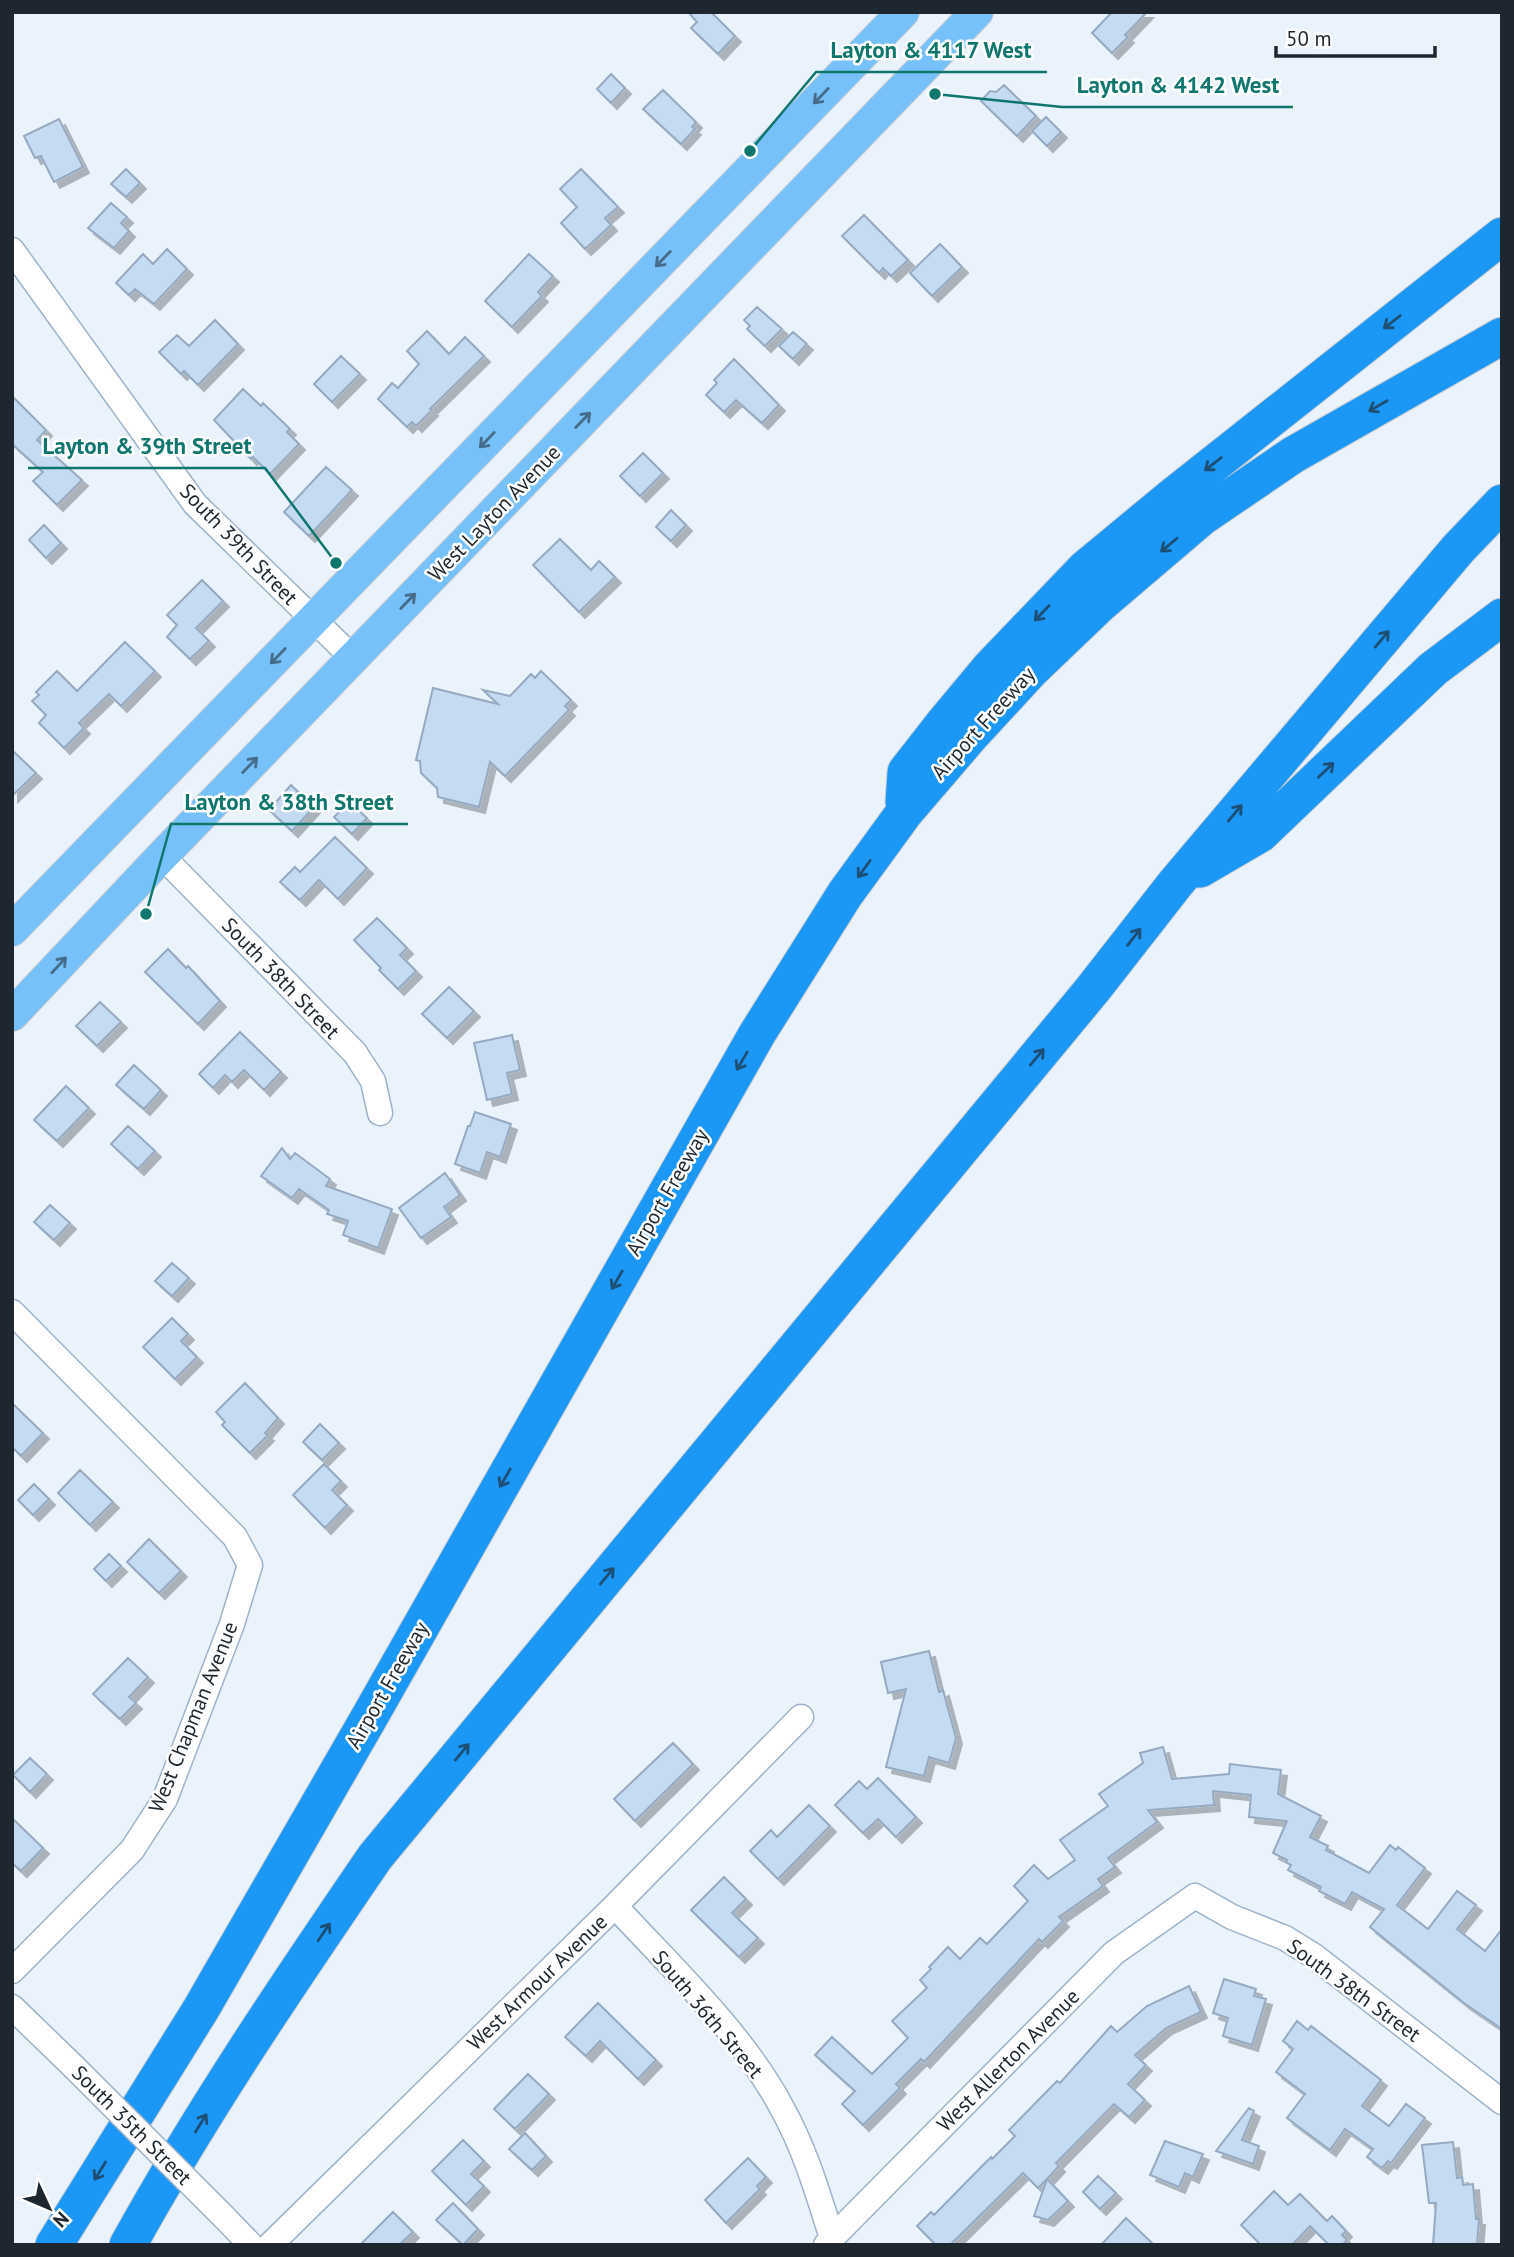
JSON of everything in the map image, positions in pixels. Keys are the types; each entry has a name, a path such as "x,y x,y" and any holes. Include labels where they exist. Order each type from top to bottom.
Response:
{"highway":[{"path":"904,813 906,772 990,668 1085,569 1171,497 1502,236"},
{"name":"Airport Freeway","path":"54,2245 208,1997 757,1034 845,894 904,813 1030,671 1100,604 1202,517 1293,455 1502,336"},
{"path":"128,2245 280,1995 375,1857 1093,989 1175,884 1458,549 1502,503"},
{"path":"1175,884 1260,834 1433,668 1502,617"}],"main road":[{"path":"12,930 903,12"},
{"name":"West Layton Avenue","path":"12,1014 977,12"}],"street":[{"name":"South 39th Street","path":"12,250 195,504 353,658"},
{"name":"South 38th Street","path":"162,856 355,1053 373,1081 380,1112"},
{"name":"West Chapman Avenue","path":"12,1312 235,1537 250,1565 232,1624 164,1799 132,1850 12,1971"},
{"name":"West Armour Avenue","path":"270,2245 615,1906 801,1717"},
{"name":"South 38th Street","path":"1195,1896 1232,1917 1285,1938 1314,1956 1502,2102"},
{"name":"West Allerton Avenue","path":"829,2241 1114,1953 1195,1896"},
{"name":"South 36th Street","path":"615,1906 711,2010 756,2067 782,2107 805,2155 829,2241"},
{"name":"South 35th Street","path":"12,2007 251,2245"}],"building":[{"path":"688,12 711,12 735,36 718,54 691,28 697,22"},
{"path":"1112,12 1147,12 1112,53 1092,33"},
{"path":"611,74 625,88 611,103 597,89"},
{"path":"1004,85 1036,116 1017,136 981,101 990,91 996,92"},
{"path":"663,90 696,122 692,127 695,129 681,144 643,109"},
{"path":"1046,117 1061,132 1047,146 1032,131"},
{"path":"59,119 83,167 54,182 41,156 35,158 24,136"},
{"path":"126,169 140,183 126,197 111,184"},
{"path":"581,169 618,207 605,218 611,225 585,249 561,223 577,207 560,189"},
{"path":"111,203 127,217 121,223 129,231 114,248 88,228"},
{"path":"864,215 908,260 891,276 883,268 879,273 842,236"},
{"path":"940,244 962,267 932,296 910,273"},
{"path":"167,249 187,269 154,304 135,289 129,295 116,283 143,254 153,264"},
{"path":"529,254 553,276 538,292 542,296 512,327 485,301"},
{"path":"757,307 782,329 765,346 747,329 750,326 744,320"},
{"path":"215,320 238,344 198,385 184,371 181,374 159,352 177,335 189,346"},
{"path":"427,331 449,354 465,337 484,356 416,426 412,422 407,427 378,399 392,383 398,388 419,364 407,351"},
{"path":"793,332 807,344 793,359 779,346"},
{"path":"341,356 360,374 332,402 314,384"},
{"path":"734,359 779,405 762,423 736,400 724,412 706,395 717,383 714,380"},
{"path":"243,389 261,406 263,403 290,429 287,432 299,444 270,474 253,457 251,459 214,420"},
{"path":"12,396 46,430 37,440 82,480 57,505 33,481 43,472 12,444"},
{"path":"643,453 663,473 640,496 620,476"},
{"path":"326,467 352,490 309,536 284,512"},
{"path":"671,510 686,525 671,541 656,527"},
{"path":"44,525 61,543 46,558 29,540"},
{"path":"560,539 591,570 599,561 615,577 579,612 533,565"},
{"path":"202,580 223,601 196,628 209,641 190,659 167,637 177,625 167,615"},
{"path":"125,642 155,671 121,706 109,694 79,723 84,728 64,748 39,723 46,715 32,701 39,695 36,692 57,671 77,691"},
{"path":"541,671 571,700 565,706 569,710 505,776 490,762 479,807 438,797 437,788 421,773 420,761 416,760 433,688 498,704 483,690 510,696 531,674 535,678"},
{"path":"12,750 36,773 12,796"},
{"path":"291,785 314,807 292,831 269,810"},
{"path":"349,802 367,818 352,834 334,817"},
{"path":"335,837 367,868 338,899 319,880 300,900 280,882 295,867 300,872"},
{"path":"377,918 407,948 400,955 416,971 398,989 354,940"},
{"path":"168,949 186,968 188,966 220,1001 198,1024 145,972"},
{"path":"449,987 474,1011 447,1038 422,1014"},
{"path":"100,1002 121,1022 97,1046 76,1026"},
{"path":"240,1032 281,1072 264,1090 244,1070 232,1082 225,1075 213,1088 199,1074"},
{"path":"512,1035 520,1070 507,1073 512,1094 487,1100 474,1043"},
{"path":"134,1065 161,1090 144,1109 116,1085"},
{"path":"66,1086 89,1108 57,1141 34,1120"},
{"path":"475,1112 511,1124 500,1157 487,1152 480,1173 455,1164"},
{"path":"128,1126 155,1151 138,1169 111,1144"},
{"path":"282,1148 290,1159 295,1153 330,1179 326,1186 392,1209 378,1248 343,1235 348,1221 327,1214 329,1210 299,1189 292,1198 261,1176"},
{"path":"445,1173 460,1195 444,1207 451,1217 421,1238 399,1208"},
{"path":"50,1205 70,1223 54,1240 34,1222"},
{"path":"172,1263 189,1278 172,1296 155,1281"},
{"path":"172,1318 188,1334 181,1341 197,1357 175,1379 143,1347"},
{"path":"245,1383 278,1418 265,1433 268,1435 250,1453 222,1425 225,1422 216,1412"},
{"path":"12,1403 43,1433 21,1456 12,1447"},
{"path":"320,1424 339,1443 322,1460 303,1442"},
{"path":"324,1464 341,1481 332,1490 347,1505 325,1528 293,1495"},
{"path":"80,1470 113,1502 90,1525 58,1493"},
{"path":"34,1484 49,1499 33,1515 18,1500"},
{"path":"149,1539 181,1571 159,1593 127,1562"},
{"path":"109,1554 121,1566 106,1581 94,1569"},
{"path":"929,1651 939,1692 943,1690 956,1738 949,1763 929,1757 924,1776 886,1767 906,1689 888,1693 881,1662"},
{"path":"128,1658 148,1677 129,1697 136,1703 120,1719 93,1694"},
{"path":"673,1743 693,1764 635,1821 614,1799"},
{"path":"1163,1747 1172,1779 1229,1774 1230,1764 1281,1770 1278,1794 1321,1816 1310,1837 1328,1846 1326,1850 1369,1873 1390,1845 1396,1850 1398,1847 1425,1868 1397,1905 1428,1929 1457,1891 1476,1905 1457,1929 1485,1951 1502,1929 1502,2029 1464,2003 1370,1927 1384,1909 1352,1892 1345,1904 1319,1891 1321,1887 1288,1870 1291,1865 1287,1860 1273,1853 1287,1821 1249,1817 1251,1795 1213,1791 1214,1805 1148,1810 1157,1822 1108,1858 1115,1867 1098,1879 1103,1886 1059,1917 1063,1921 1042,1942 1039,1939 924,2062 921,2059 896,2084 900,2088 863,2125 842,2104 855,2091 815,2055 832,2037 872,2074 908,2038 892,2021 927,1988 920,1980 931,1969 929,1967 948,1947 960,1959 980,1938 987,1944 1028,1901 1014,1886 1034,1865 1048,1879 1075,1860 1060,1840 1108,1806 1099,1794 1143,1763 1140,1753"},
{"path":"30,1758 47,1774 30,1792 13,1775"},
{"path":"878,1778 916,1817 896,1837 878,1819 863,1833 835,1805 859,1781 867,1789"},
{"path":"809,1805 830,1826 778,1879 750,1851 771,1830 777,1837"},
{"path":"12,1818 43,1848 21,1871 12,1863"},
{"path":"724,1877 746,1899 732,1913 758,1938 739,1957 691,1910"},
{"path":"1224,1979 1256,1989 1254,1996 1266,1999 1252,2045 1223,2036 1228,2018 1213,2013"},
{"path":"1189,1986 1201,2012 1166,2028 1135,2055 1146,2065 1128,2084 1145,2100 1129,2117 1114,2104 1056,2163 1059,2166 1038,2188 1023,2173 950,2245 936,2245 917,2226 931,2212 934,2215 1015,2136 1009,2130 1057,2081 1060,2083 1111,2026 1117,2032 1147,2006"},
{"path":"598,2003 656,2060 638,2079 600,2041 586,2056 565,2037"},
{"path":"1297,2021 1308,2030 1311,2026 1381,2080 1362,2106 1389,2126 1406,2104 1425,2118 1391,2163 1388,2161 1382,2168 1367,2157 1373,2149 1345,2129 1330,2150 1287,2118 1305,2094 1276,2072 1293,2049 1283,2041"},
{"path":"528,2074 549,2094 515,2129 494,2109"},
{"path":"1249,2108 1254,2111 1242,2140 1259,2146 1253,2164 1216,2151"},
{"path":"525,2133 546,2156 532,2170 509,2149"},
{"path":"463,2140 484,2161 471,2174 484,2186 466,2205 432,2171"},
{"path":"1165,2141 1203,2154 1193,2177 1185,2173 1179,2187 1150,2175"},
{"path":"1453,2142 1457,2178 1462,2177 1463,2185 1473,2184 1476,2219 1479,2219 1477,2245 1433,2245 1436,2203 1429,2203 1422,2145"},
{"path":"748,2158 766,2177 757,2186 760,2189 726,2223 705,2200"},
{"path":"1098,2176 1116,2193 1100,2209 1083,2192"},
{"path":"1047,2179 1068,2201 1048,2220 1034,2216"},
{"path":"1274,2191 1288,2205 1300,2194 1327,2221 1332,2216 1346,2231 1342,2235 1347,2240 1342,2245 1329,2245 1310,2226 1292,2245 1261,2245 1241,2225"},
{"path":"453,2203 478,2229 463,2245 436,2220"},
{"path":"393,2212 413,2232 399,2245 360,2245"},
{"path":"1126,2218 1154,2245 1101,2245"}],"place":[{"name":"Layton & 4142 West","path":"935,94"},
{"name":"Layton & 4117 West","path":"750,151"},
{"name":"Layton & 39th Street","path":"336,563"},
{"name":"Layton & 38th Street","path":"146,914"}]}
